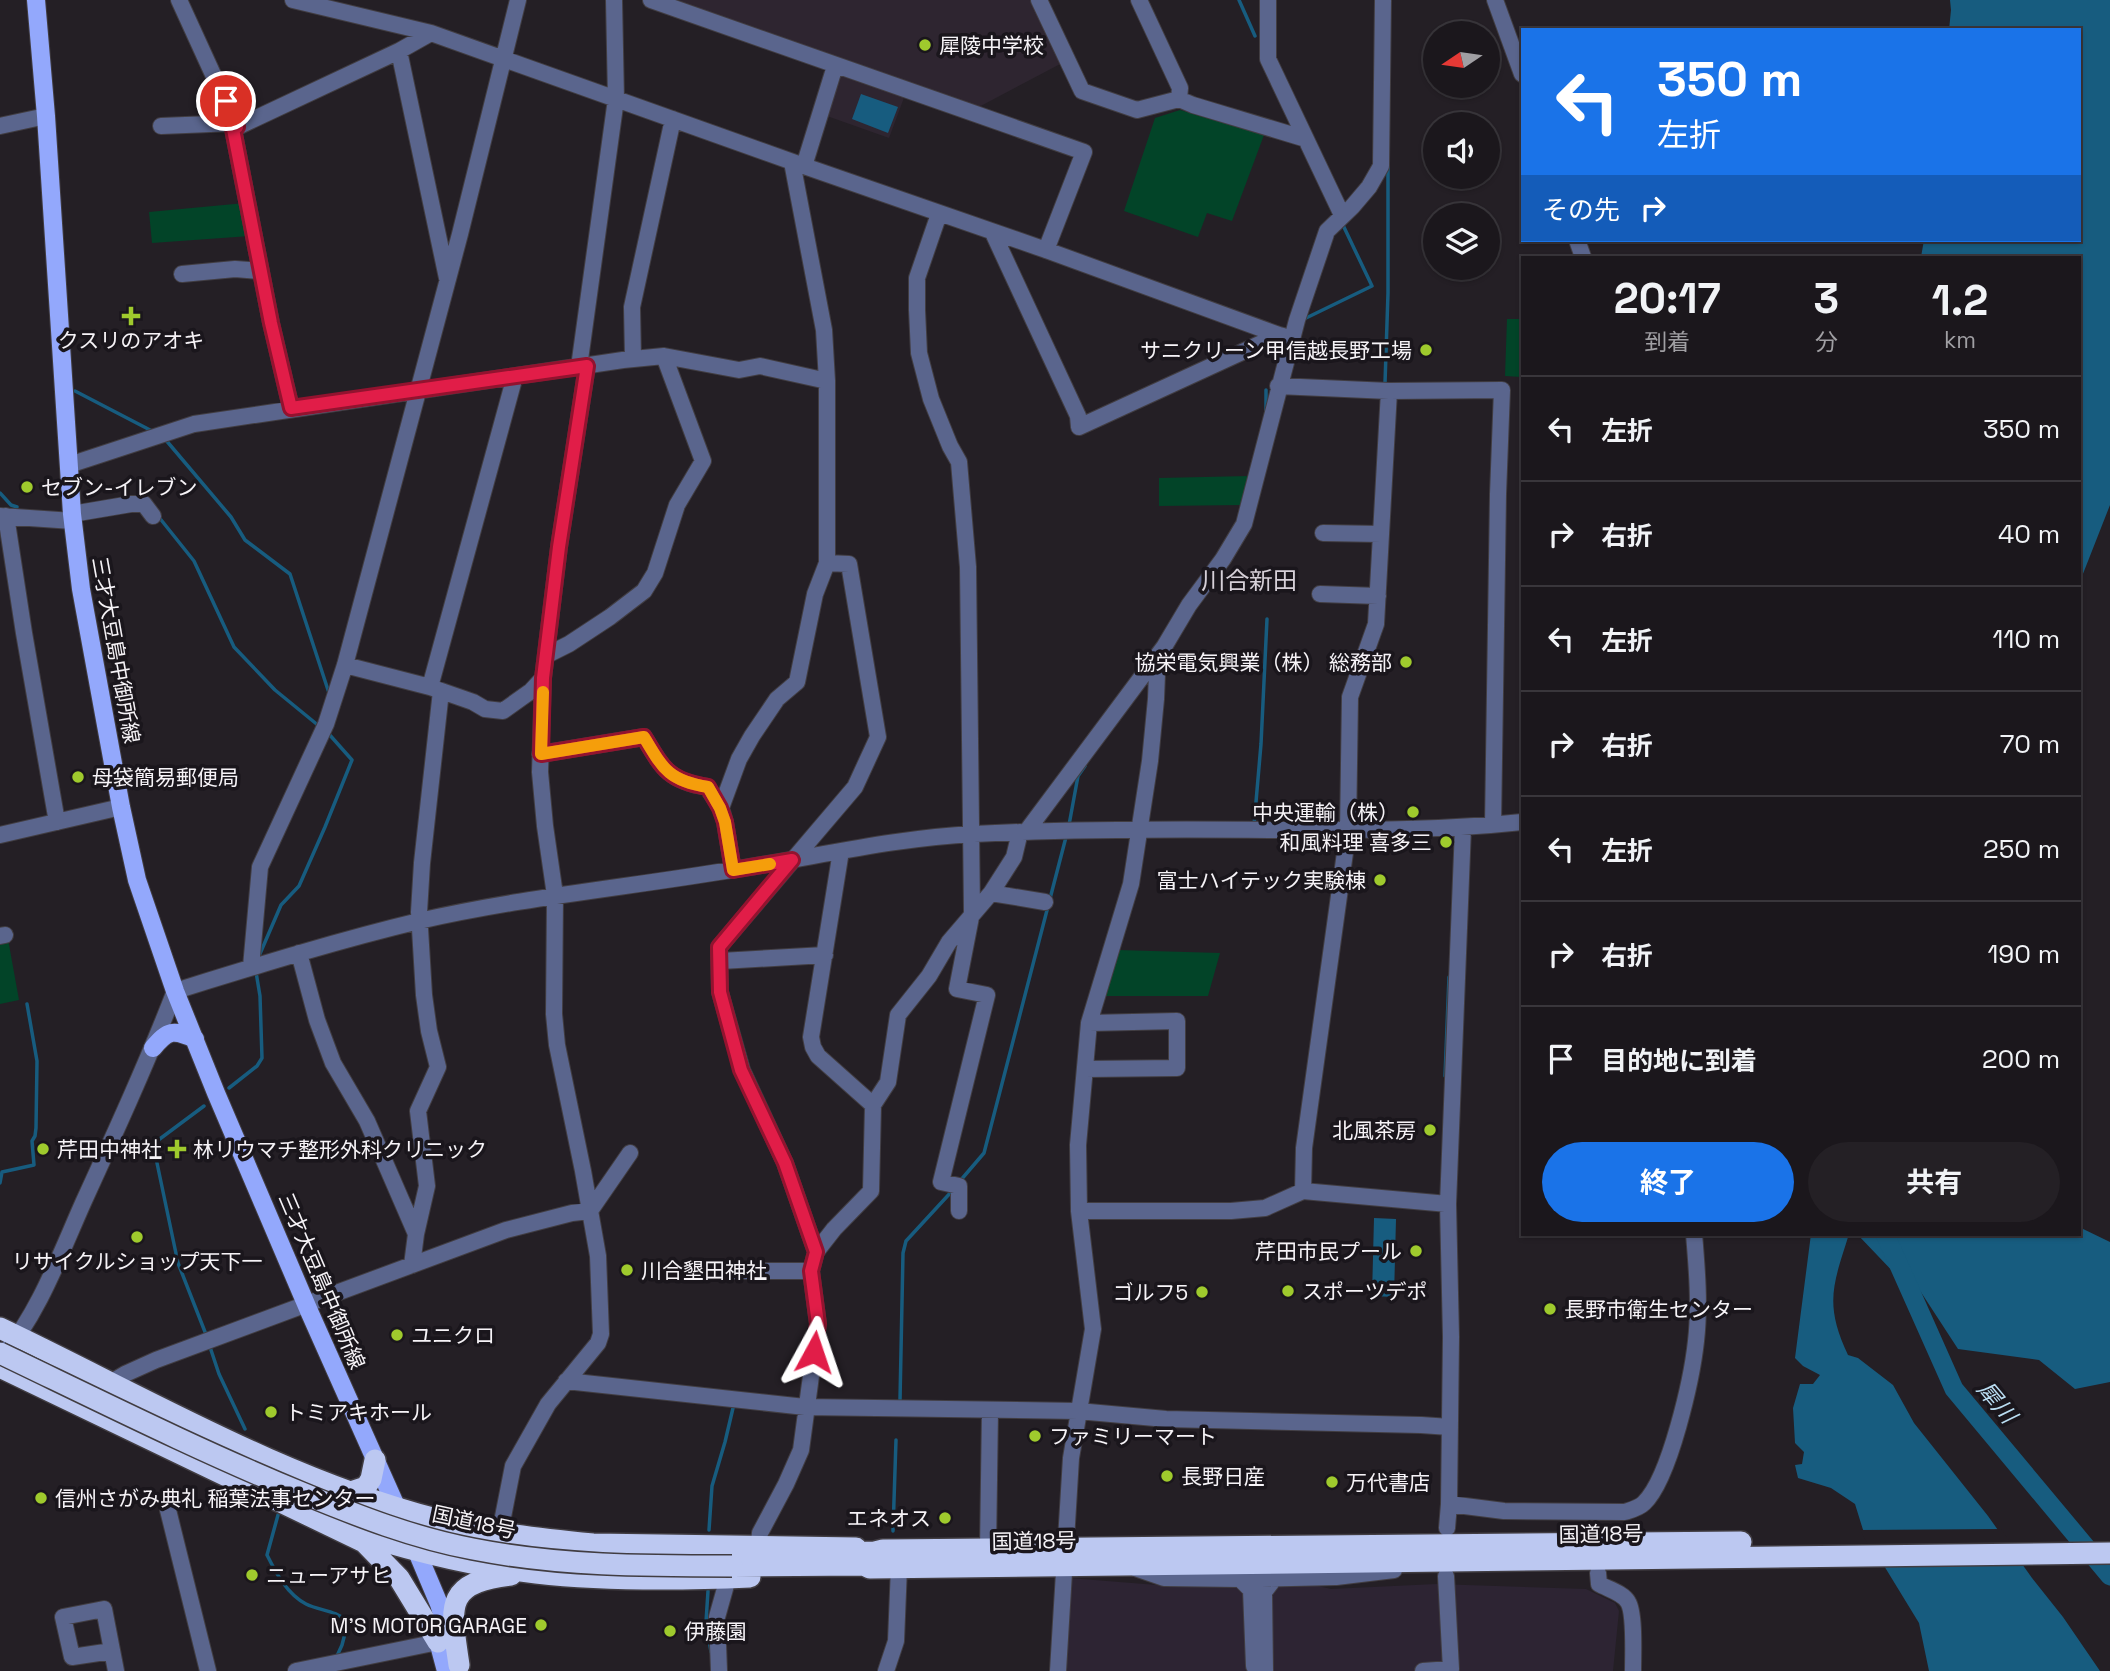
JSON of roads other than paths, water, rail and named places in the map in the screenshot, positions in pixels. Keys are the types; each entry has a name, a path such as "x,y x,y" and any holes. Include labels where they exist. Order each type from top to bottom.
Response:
{"highway":[{"path":"6,1337 110,1383 247,1450 351,1492 435,1519 555,1541 593,1544 883,1550"},
{"name":"国道18号","path":"6,1337 123,1407 354,1507 436,1533 512,1548 562,1553 731,1567 883,1550 988,1549 1128,1564 1415,1561 1678,1550 2110,1538"},
{"name":"国道18号","path":"0,1353 230,1463 365,1518 434,1540 511,1556 561,1562 731,1567 864,1565 870,1568 1064,1556 1678,1550 2110,1553"},
{"path":"0,1367 364,1542 399,1578 438,1642"},
{"path":"351,1492 366,1487 371,1479 375,1460"},
{"path":"333,1526 448,1558 534,1573 659,1580 731,1567"},
{"path":"455,1669 452,1616 457,1599 467,1586 480,1580 534,1573"}],"main road":[{"name":"三才大豆島中御所線","path":"36,0 72,518 81,589 137,880 175,991 306,1304 396,1506 428,1602 438,1642 455,1669"},
{"path":"153,1048 164,1035 173,1032 195,1039"},
{"name":"三才大豆島中御所線","path":"411,1548 439,1604 455,1669"}],"street":[{"path":"180,0 236,125"},
{"path":"293,0 431,33 993,233 1291,330"},
{"path":"251,967 260,867 325,728 345,665 447,280 517,0"},
{"path":"500,1532 513,1466 548,1404 598,1343 601,1334 598,1256 557,1045 554,1014 555,895 545,826 541,754 543,678 616,99 614,0"},
{"path":"651,0 1084,152 1046,250"},
{"path":"1040,0 1082,91 1137,110 1179,99 1193,106 1306,139"},
{"path":"1139,0 1180,88 1179,99"},
{"path":"1268,0 1268,58 1342,215"},
{"path":"758,1548 760,1533 801,1450 818,1324 811,1271 816,1252 871,1191 873,1105 888,1082 898,1015 929,976 949,942 990,893 1014,857 1023,832 1164,647 1244,524 1291,330 1327,231 1352,207 1385,167 1382,0"},
{"path":"1495,0 1521,71"},
{"path":"161,126 236,125 398,51 431,33"},
{"path":"398,51 447,280"},
{"path":"720,808 739,759 752,737 777,699 797,682 813,605 827,563 827,381 824,330 798,164 835,65"},
{"path":"0,126 46,116"},
{"path":"633,359 632,307 673,119"},
{"path":"236,125 233,129 291,408"},
{"path":"939,214 917,278 917,310 919,353 931,399 959,462 968,568 972,912 957,989 987,995 941,1182 956,1185 958,1211"},
{"path":"993,233 1078,416 1079,427 1291,330"},
{"path":"182,274 235,269 261,271"},
{"path":"69,465 194,424 633,359 664,356 739,370 760,366 827,381"},
{"path":"547,655 569,644 645,592 655,573 677,505 703,461 664,356"},
{"path":"412,1265 427,1186 418,1111 438,1067 424,995 419,912 435,689 515,376"},
{"path":"1278,386 1389,391 1502,390 1493,825"},
{"path":"1303,1191 1304,1148 1348,831 1350,697 1376,624 1389,391"},
{"path":"57,822 3,516 72,518 131,504 144,504 150,512"},
{"path":"1327,533 1381,534"},
{"path":"816,1252 785,1163 741,1070 720,992 719,947 856,787 878,737 849,564 827,563"},
{"path":"1320,594 1378,596"},
{"path":"1058,1671 1071,1458 1093,1329 1079,1211 1078,1145 1089,1023 1131,884 1150,761 1156,699 1157,674 1150,664"},
{"path":"345,665 435,689 485,709 503,711 543,678"},
{"path":"541,754 644,737 658,761 675,778 686,784 708,787 725,822 733,870"},
{"path":"0,835 121,807"},
{"path":"0,1359 6,1337 50,1277 153,1048 175,991 299,953 420,921 555,895 733,870 908,840 1023,832 1348,831 1463,828 1521,822"},
{"path":"1447,1528 1451,1337 1448,1204 1463,828"},
{"path":"841,851 811,1037 818,1056 873,1105"},
{"path":"990,893 1045,902"},
{"path":"299,953 317,1020 333,1063 367,1121 416,1234"},
{"path":"721,961 825,956"},
{"path":"1085,1069 1177,1068 1177,1021 1089,1023"},
{"path":"110,1383 156,1360 506,1230 590,1211 630,1153"},
{"path":"1079,1211 1231,1211 1265,1208 1303,1191 1448,1204"},
{"path":"1449,1503 1596,1519 1642,1505 1654,1491 1670,1452 1688,1392 1698,1314 1694,1236"},
{"path":"694,1271 811,1271"},
{"path":"566,1381 806,1407 1078,1411 1166,1419 1450,1427"},
{"path":"988,1549 990,1409"},
{"path":"168,1510 208,1671"},
{"path":"1128,1564 1164,1578 1274,1579 1348,1576 1407,1568 1415,1561"},
{"path":"719,1671 717,1617 731,1567"},
{"path":"886,1671 896,1641 899,1567"},
{"path":"1598,1573 1599,1584 1621,1595 1629,1603 1632,1613 1633,1671"},
{"path":"1423,1671 1451,1670 1446,1576"},
{"path":"1240,1579 1251,1590 1254,1666 1258,1671"},
{"path":"1265,1671 1264,1592 1274,1579"},
{"path":"296,1671 337,1665 438,1642"},
{"path":"112,1651 116,1671"}],"water":[{"path":"1950,0 2110,0 2110,505 2081,579 2081,256 1921,256 1924,242 2081,242 2081,28 1949,28"},
{"path":"861,94 898,107 888,133 852,119"},
{"path":"1374,1218 1396,1219 1394,1297 1372,1296"},
{"path":"2081,1228 2110,1242 2110,1382 2075,1389 2039,1360 1958,1349 1915,1283 1899,1278 1859,1236 2081,1236"},
{"path":"1811,1236 1848,1236 1833,1294 1836,1322 1848,1355 1858,1358 1893,1385 1914,1423 1988,1516 2100,1671 1929,1671 1919,1623 1864,1533 1855,1504 1831,1488 1798,1478 1795,1465 1802,1464 1804,1452 1795,1443 1793,1408 1800,1384 1813,1384 1820,1375 1803,1366 1795,1358"}],"waterway":[{"path":"1239,0 1255,36"},
{"path":"1385,383 1388,165"},
{"path":"1304,319 1372,286 1342,223"},
{"path":"1266,390 1266,414"},
{"path":"75,391 152,431"},
{"path":"165,439 231,517 245,540 290,574 329,693"},
{"path":"0,493 11,505 17,507"},
{"path":"158,516 194,561 234,647 275,690 319,726"},
{"path":"1254,825 1267,619"},
{"path":"259,956 281,905 299,886 352,760 328,733"},
{"path":"1069,825 1078,776 1085,766"},
{"path":"960,1181 984,1153 1066,837"},
{"path":"229,1088 257,1066 262,1058 260,996 256,972"},
{"path":"1445,1076 1449,977"},
{"path":"0,1183 2,1172 34,1165 32,1141 36,1128 37,1061 27,1004"},
{"path":"204,1106 153,1144 178,1263 207,1337"},
{"path":"900,1400 903,1253 906,1241 953,1190"},
{"name":"犀川","path":"1886,1236 1954,1389 2110,1576"},
{"path":"209,1344 219,1374 245,1429"},
{"path":"709,1530 712,1486 733,1408"},
{"path":"893,1531 896,1440"},
{"path":"278,1515 267,1555 283,1582 299,1600 338,1615 348,1622 337,1656"},
{"path":"708,1591 706,1622 711,1652"}],"tunnel":[{"path":"1596,1526 1597,1554"}],"place":[{"name":"犀陵中学校","path":"925,45"},
{"name":"クスリのアオキ","path":"131,316"},
{"name":"サニクリーン甲信越長野工場","path":"1426,350"},
{"name":"セブン-イレブン","path":"27,487"},
{"name":"協栄電気興業（株） 総務部","path":"1406,662"},
{"name":"母袋簡易郵便局","path":"78,777"},
{"name":"中央運輸（株）","path":"1413,812"},
{"name":"和風料理 喜多三","path":"1446,842"},
{"name":"富士ハイテック実験棟","path":"1380,880"},
{"name":"北風茶房","path":"1430,1130"},
{"name":"芹田中神社","path":"43,1149"},
{"name":"林リウマチ整形外科クリニック","path":"177,1149"},
{"name":"リサイクルショップ天下一","path":"137,1237"},
{"name":"芹田市民プール","path":"1416,1251"},
{"name":"川合墾田神社","path":"627,1270"},
{"name":"スポーツデポ","path":"1288,1291"},
{"name":"ゴルフ5","path":"1202,1292"},
{"name":"長野市衛生センター","path":"1550,1309"},
{"name":"ユニクロ","path":"397,1335"},
{"name":"トミアキホール","path":"271,1412"},
{"name":"ファミリーマート","path":"1035,1436"},
{"name":"長野日産","path":"1167,1476"},
{"name":"万代書店","path":"1332,1482"},
{"name":"信州さがみ典礼 稲葉法事センター","path":"41,1498"},
{"name":"エネオス","path":"945,1518"},
{"name":"ニューアサヒ","path":"252,1575"},
{"name":"M'S MOTOR GARAGE","path":"541,1625"},
{"name":"伊藤園","path":"670,1631"}],"district":[{"name":"川合新田","path":"1249,580"}]}
